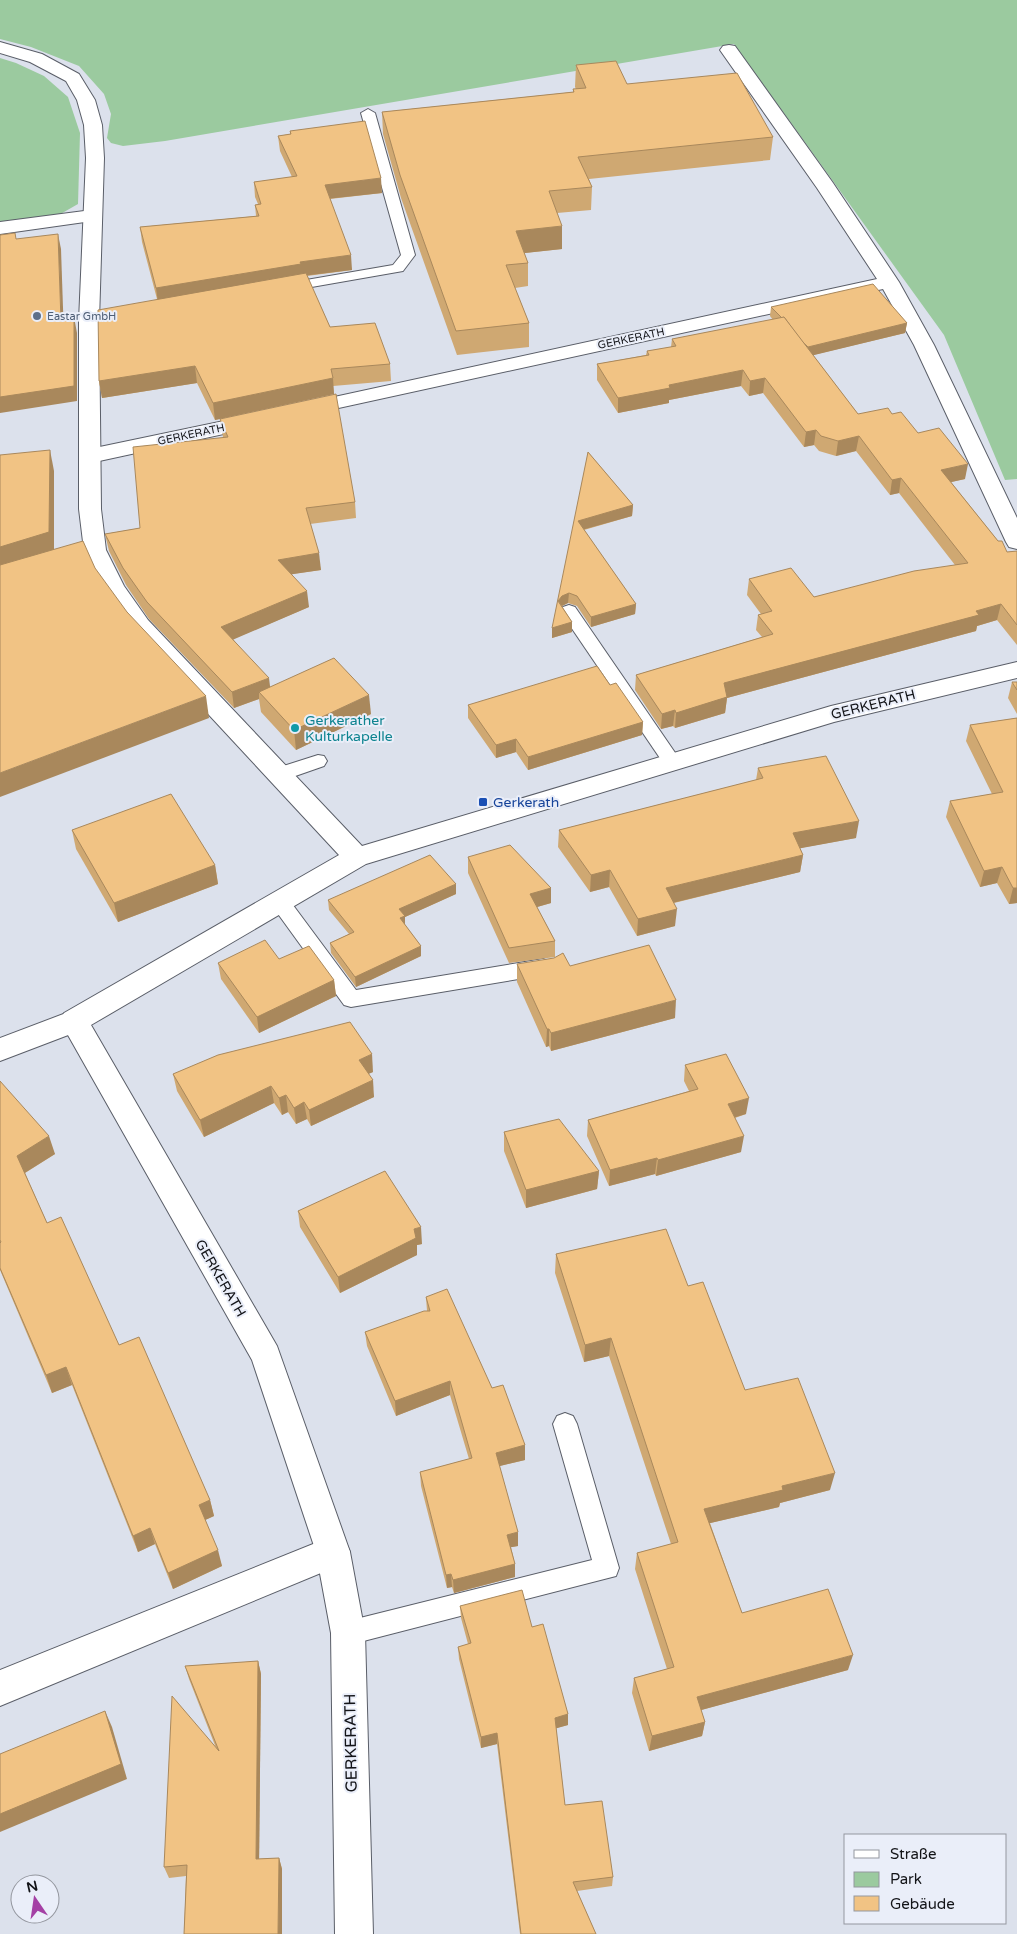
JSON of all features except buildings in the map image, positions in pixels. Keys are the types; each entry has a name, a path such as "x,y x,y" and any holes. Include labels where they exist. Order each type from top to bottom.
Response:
{"street":[{"path":"0,48 36,58 72,78 86,100 93,125 95,158 92,216 94,320 90,509 86,553 140,626 357,857"},
{"path":"729,50 826,187 889,282 924,344 1017,542"},
{"path":"0,228 92,216"},
{"name":"GERKERATH","path":"90,456 889,282"},
{"name":"GERKERATH","path":"0,1050 74,1021 357,857 831,714 1017,670"},
{"name":"GERKERATH","path":"74,1021 266,1356 333,1552 348,1633 354,1934"},
{"path":"0,1688 333,1552"}],"lane":[{"path":"273,290 398,268 408,255 368,113"},
{"path":"569,611 672,762"},
{"path":"281,774 318,761"},
{"path":"280,902 351,1000 553,966"},
{"path":"348,1633 607,1568 565,1424"}],"green space":[{"path":"0,0 1017,0 1017,479 1005,480 944,335 734,44 165,141 123,146 111,143 107,138 111,114 104,94 79,66 31,47 0,39"},
{"path":"0,58 44,76 68,97 80,133 78,204 57,216 0,222"}],"place":[{"name":"Eastar GmbH","path":"37,316"},
{"name":"Gerkerather Kulturkapelle","path":"295,728"},
{"name":"Gerkerath","path":"483,802"}]}
